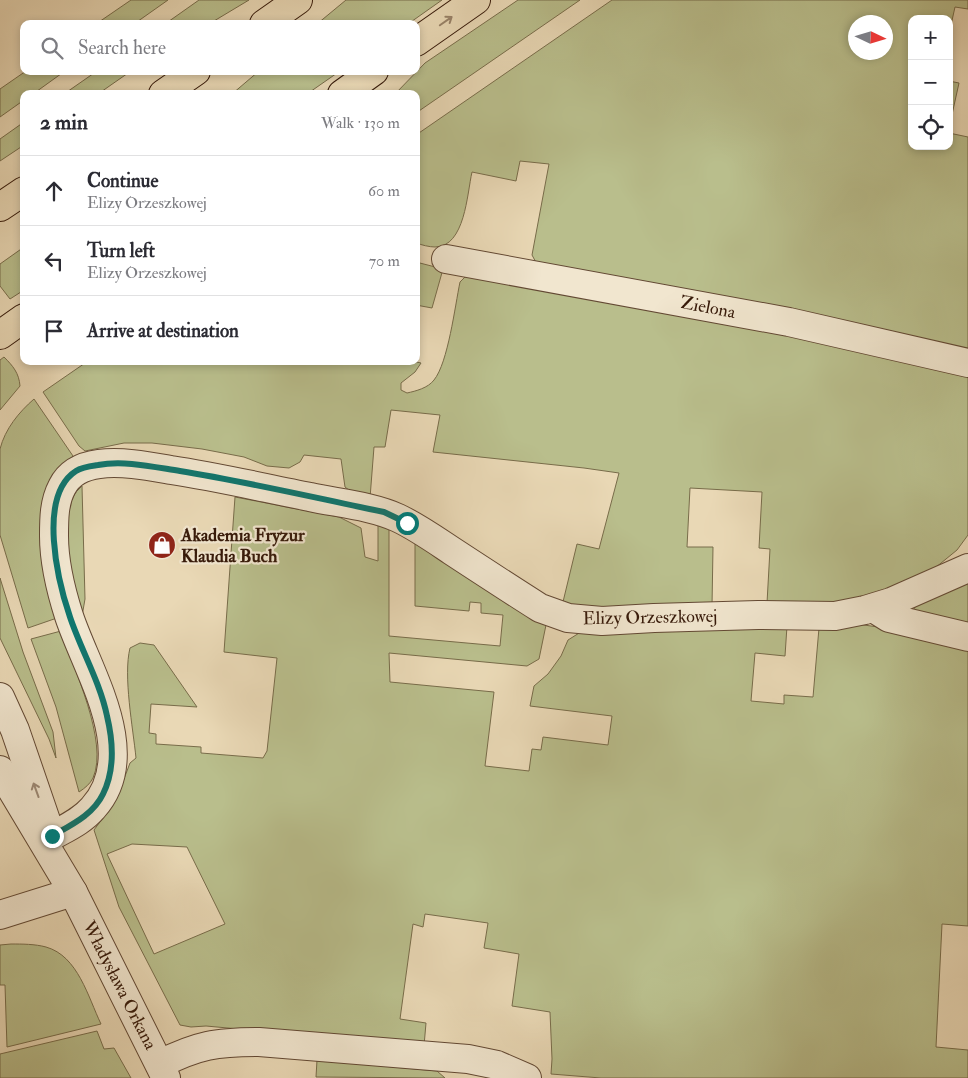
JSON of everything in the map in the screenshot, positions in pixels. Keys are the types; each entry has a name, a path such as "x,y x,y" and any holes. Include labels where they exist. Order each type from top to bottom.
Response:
{"main road":[{"path":"270,20 298,0"},
{"path":"420,39 476,0"},
{"path":"169,90 190,75"},
{"path":"348,90 368,75"},
{"path":"0,207 20,194"}],"street":[{"name":"Zielona","path":"446,259 789,322 968,362"},
{"name":"Elizy Orzeszkowej","path":"52,836 81,820 93,808 103,794 108,782 112,762 112,740 107,714 69,615 54,547 56,502 62,486 76,471 86,467 99,464 116,464 154,467 384,512 414,527 540,608 574,619 602,621 758,615 835,616 874,608 914,593 968,568"},
{"path":"874,608 889,618 968,637"},
{"name":"Władysława Orkana","path":"0,697 15,730 73,892"},
{"name":"Władysława Orkana","path":"0,770 73,892 163,1071"},
{"path":"0,915 73,892"},
{"path":"163,1071 185,1052 208,1044 259,1042 461,1058 497,1065 527,1078"}],"green space":[{"path":"131,0 168,0 140,20 102,20"},
{"path":"199,0 249,0 216,20 171,20"},
{"path":"346,0 442,0 414,20 322,20"},
{"path":"518,0 580,0 420,110 420,90 399,90 413,75 420,75 420,68"},
{"path":"612,0 968,0 968,9 955,7 953,16 908,15 908,150 953,150 953,134 968,137 968,535 957,550 935,568 908,581 842,606 767,603 770,549 759,548 762,492 690,488 687,547 713,547 712,606 618,610 562,606 577,544 599,549 619,473 433,452 440,415 391,410 385,447 374,447 370,498 354,494 345,487 341,459 304,455 300,462 289,468 267,466 244,457 202,449 152,443 124,443 85,451 79,446 43,392 82,365 420,365 415,372 401,383 401,390 407,393 422,389 434,380 443,361 460,282 465,277 539,268 532,255 549,164 520,161 516,181 472,172 459,229 445,245 435,247 420,244 420,132"},
{"path":"20,75 59,75 39,90 20,90 20,103 0,117 0,89"},
{"path":"91,75 125,75 104,90 70,90"},
{"path":"254,75 334,75 313,90 237,90"},
{"path":"953,82 959,83 953,110"},
{"path":"20,125 20,148 0,161 0,139"},
{"path":"20,250 20,293 10,299 0,286 0,264"},
{"path":"420,263 443,269 432,308 420,306"},
{"path":"4,357 15,370 20,386 0,410 0,360"},
{"path":"34,399 73,456 63,465 57,618 28,628 0,535 0,449 13,421"},
{"path":"82,486 85,599 81,622 70,570 66,531 67,513 72,498"},
{"path":"235,497 339,517 361,528 365,557 378,561 378,524 389,527 389,636 500,646 503,615 481,613 481,603 470,602 469,611 415,606 415,543 546,625 539,659 527,666 389,653 390,682 494,692 485,766 529,771 532,749 541,750 543,737 608,745 612,716 530,706 534,686 548,674 561,656 568,640 584,630 783,622 857,624 913,632 918,628 917,617 913,610 924,598 968,578 968,926 942,924 936,1047 968,1050 968,1078 601,1078 551,1074 550,1012 512,1006 519,954 484,948 488,923 425,914 423,927 413,924 400,1019 426,1023 424,1046 180,1025 119,907 94,830 116,800 130,763 136,758 129,702 128,660 130,648 140,643 154,645 197,707 151,704 149,733 156,734 156,744 201,747 201,753 263,758 267,751 277,658 224,652","holes":["787,626 819,628 813,697 784,695 784,704 751,701 755,653 785,656","132,844 187,847 225,924 154,954 107,854"]},
{"path":"0,578 23,652 53,732 56,758 49,739 0,638"},
{"path":"61,631 88,704 96,745 97,763 93,778 79,792 56,707 31,639"},
{"path":"0,945 46,947 66,959 81,979 101,1024 7,1047 5,985 0,985"},
{"path":"97,1031 104,1049 114,1048 131,1078 0,1078 0,1054"},
{"path":"317,1060 437,1071 445,1078 316,1077"}],"place":[{"name":"Akademia Fryzur Klaudia Buch","path":"162,545"}],"route":[{"path":"52,836 81,820 93,808 103,794 108,782 112,762 112,740 107,714 69,615 58,573 54,547 56,502 62,486 69,477 76,471 99,464 154,467 384,512 407,523"}]}
